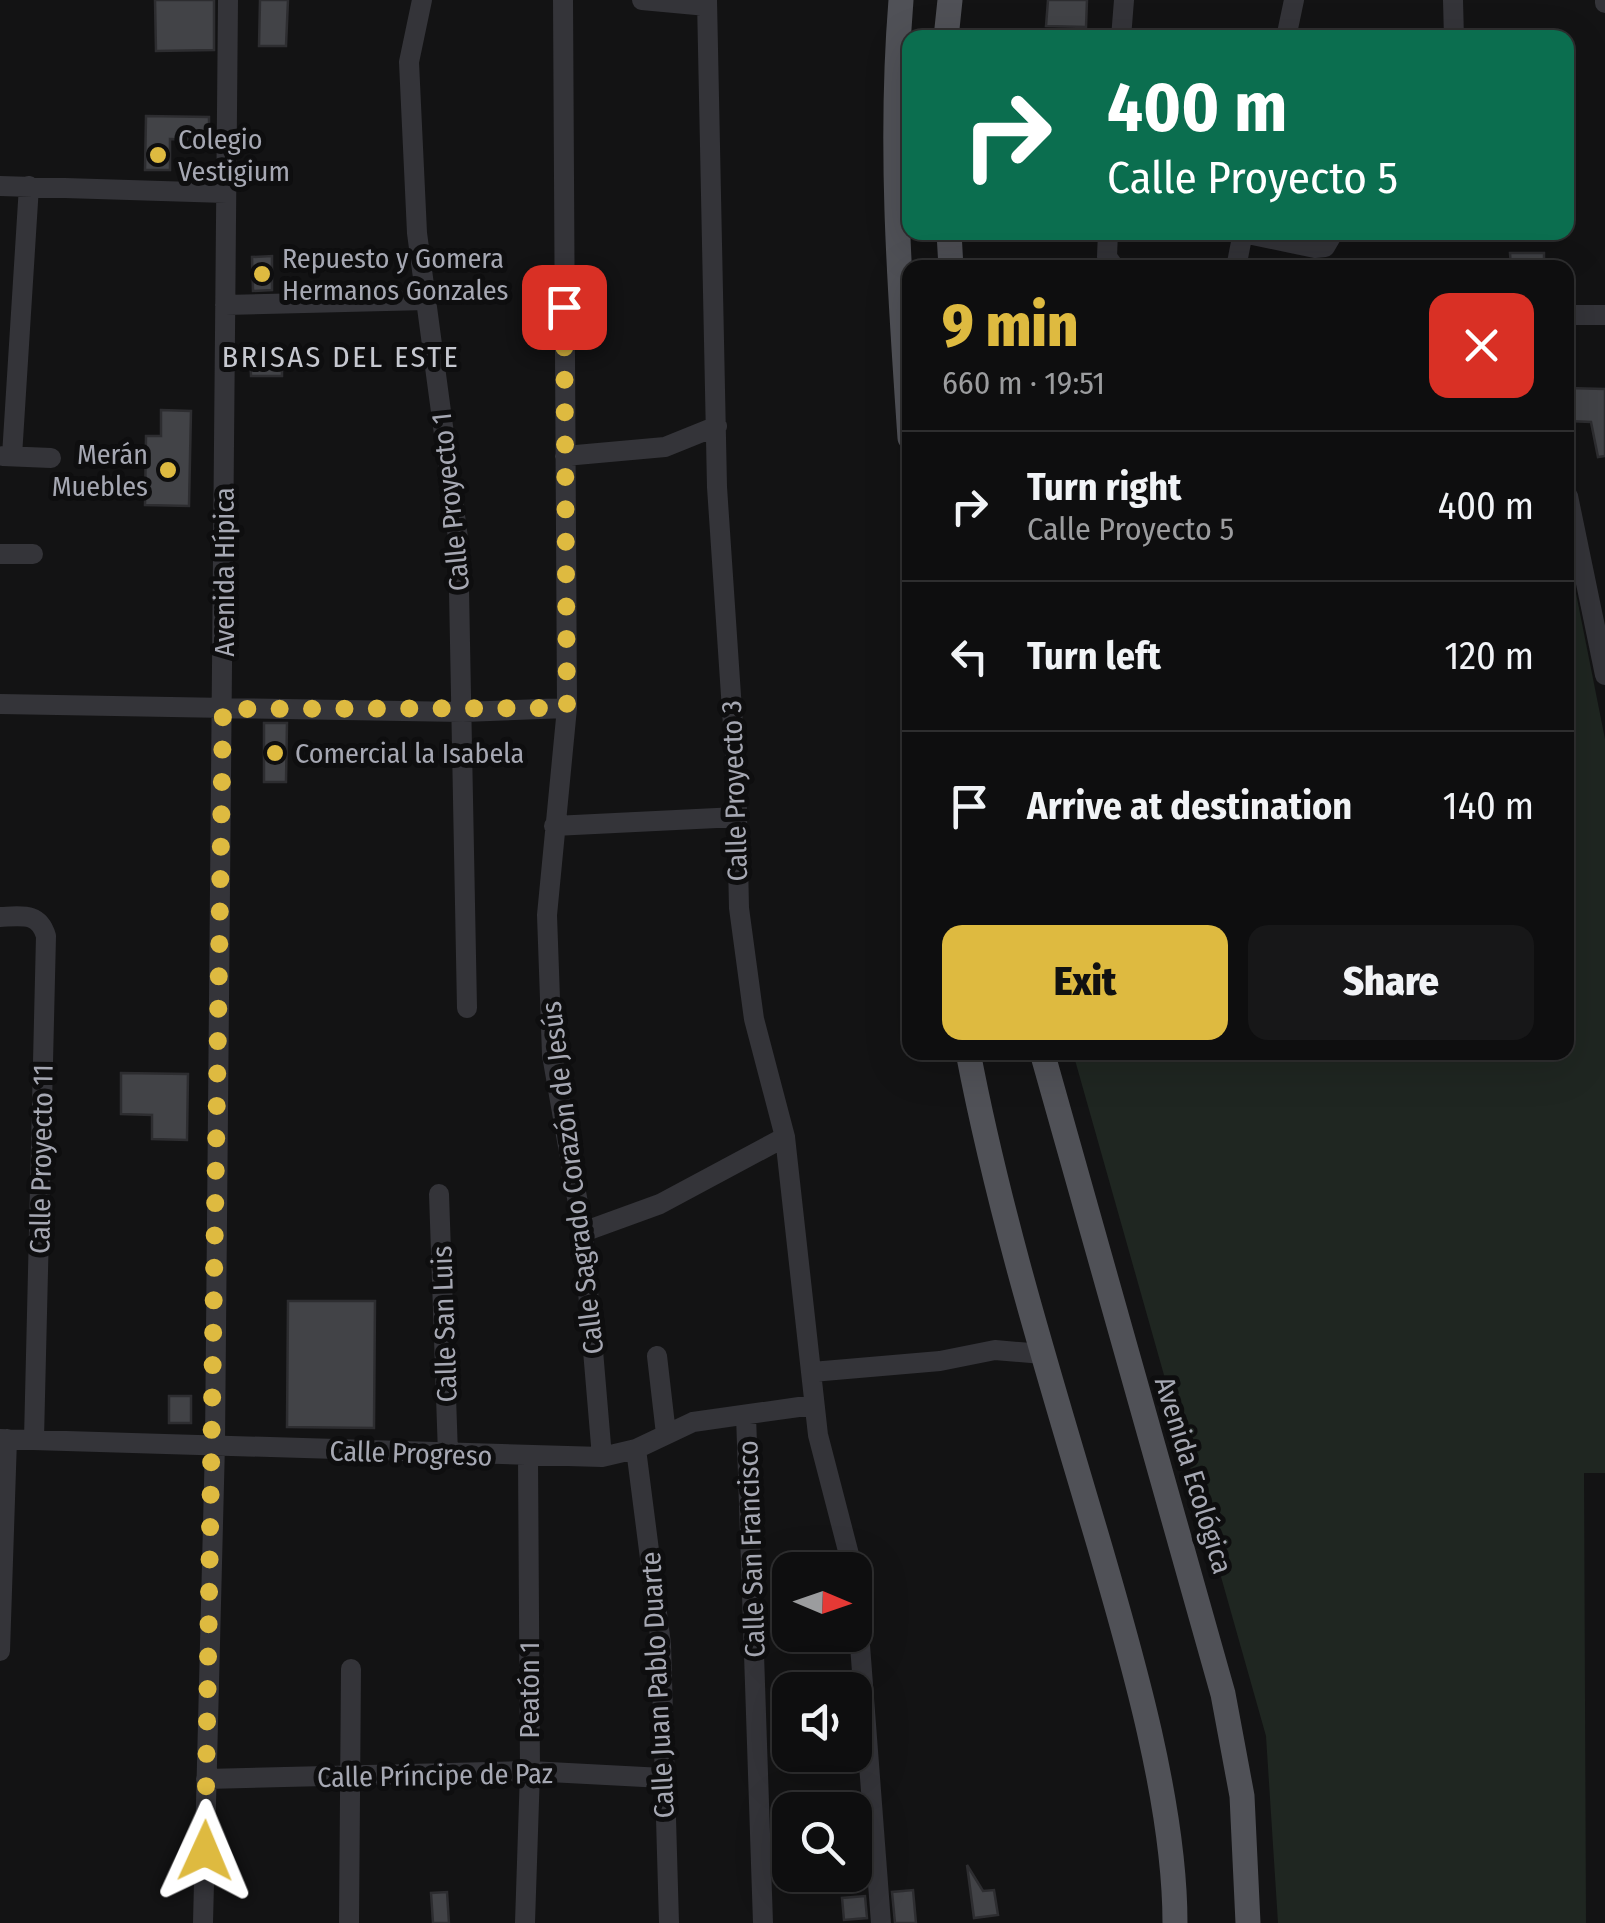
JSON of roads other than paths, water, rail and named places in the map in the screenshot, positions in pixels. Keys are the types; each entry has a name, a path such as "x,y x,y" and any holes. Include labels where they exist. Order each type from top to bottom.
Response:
{"main road":[{"path":"900,0 894,80 895,216 902,320"},
{"path":"947,30 950,0"},
{"path":"969,1060 988,1159 1141,1699 1161,1803 1175,1923"},
{"name":"Avenida Ecológica","path":"1044,1060 1224,1694 1242,1796 1248,1923"}],"street":[{"name":"Avenida Hípica","path":"203,1923 215,1444 228,0"},
{"name":"Calle Proyecto 1","path":"422,0 410,62 417,232 458,538 468,1008"},
{"name":"Calle Sagrado Corazón de Jesús","path":"563,0 567,708 547,915 552,1055 582,1232 602,1457"},
{"path":"642,0 707,3"},
{"path":"1122,30 1124,0"},
{"path":"1288,30 1294,0"},
{"path":"1454,0 1454,30"},
{"name":"Calle Proyecto 3","path":"707,3 717,426 739,908 754,1019 786,1137 814,1404 849,1552"},
{"path":"0,186 226,193"},
{"path":"30,186 6,456 51,458"},
{"path":"1277,240 1315,248 1325,247 1329,240"},
{"path":"225,305 427,300"},
{"path":"1574,315 1605,314"},
{"path":"565,456 665,447 717,426"},
{"path":"1574,525 1605,675"},
{"path":"0,554 33,554"},
{"path":"0,704 463,712 567,708"},
{"path":"554,826 737,816"},
{"name":"Calle Proyecto 11","path":"0,917 33,916 42,923 46,936 34,1440"},
{"path":"582,1232 660,1204 786,1137"},
{"name":"Calle San Luis","path":"439,1194 448,1454"},
{"path":"812,1372 940,1361 994,1350 1043,1354"},
{"path":"657,1356 666,1434"},
{"name":"Calle Progreso","path":"3,1439 528,1458 602,1457 636,1448 693,1422 814,1404"},
{"name":"Calle San Francisco","path":"746,1415 763,1923"},
{"path":"0,1651 3,1439"},
{"name":"Calle Juan Pablo Duarte","path":"636,1448 661,1644 669,1923"},
{"name":"Peatón 1","path":"525,1923 530,1772 528,1458"},
{"path":"861,1652 881,1923"},
{"path":"349,1923 350,1669"},
{"name":"Calle Príncipe de Paz","path":"206,1779 530,1772 663,1778"}],"place":[{"name":"Colegio Vestigium","path":"158,155"},
{"name":"Repuesto y Gomera Hermanos Gonzales","path":"262,274"},
{"name":"Merán Muebles","path":"168,470"},
{"name":"Comercial la Isabela","path":"275,753"}],"district":[{"name":"BRISAS DEL ESTE","path":"341,357"}]}
